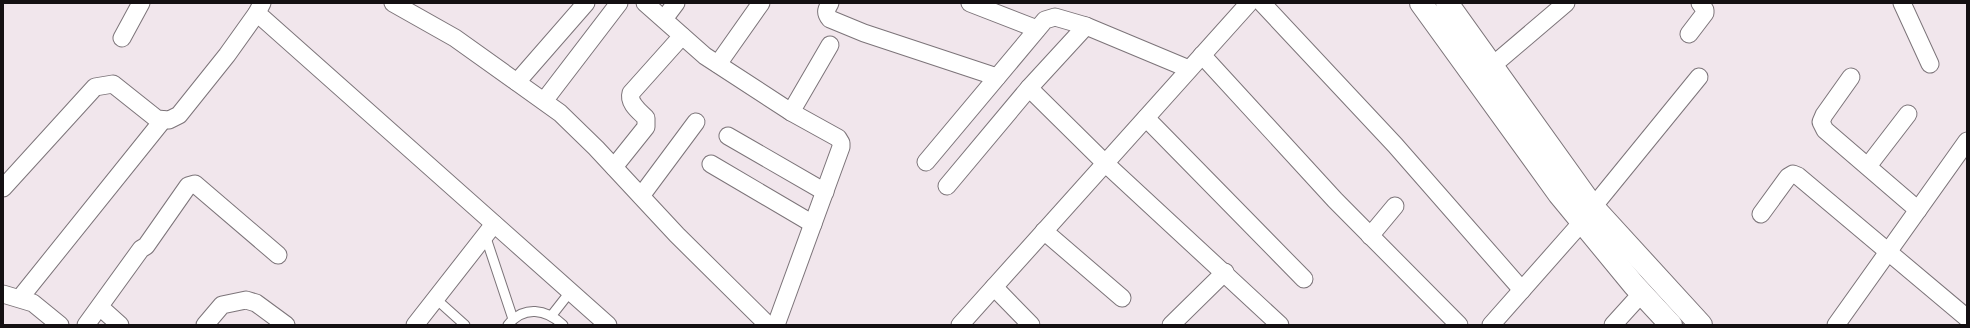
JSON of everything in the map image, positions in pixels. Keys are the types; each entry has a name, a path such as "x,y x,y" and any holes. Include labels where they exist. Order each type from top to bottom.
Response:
{"street":[{"path":"122,38 142,3"},
{"path":"392,3 455,38 544,101 574,126 677,235 768,325"},
{"path":"518,82 586,3"},
{"path":"544,101 619,3"},
{"path":"645,3 682,36 718,64 791,112 838,138 841,142 841,147 776,325"},
{"path":"664,19 676,3"},
{"path":"718,64 761,3"},
{"path":"830,3 826,10 826,14 830,19 864,33 997,77"},
{"path":"970,3 1037,29"},
{"path":"960,325 1248,3"},
{"path":"1262,3 1395,145 1522,290"},
{"path":"1422,3 1559,194 1588,214 1701,325"},
{"path":"1447,3 1492,66 1588,214 1642,293 1671,325"},
{"path":"1492,66 1566,3"},
{"path":"1688,34 1705,14 1705,10 1700,3"},
{"path":"1902,3 1930,64"},
{"path":"3,188 95,87 113,84 157,119 169,120 179,115 227,56 259,8 490,229 570,292 608,325"},
{"path":"926,162 1037,29 1050,17 1055,17 1086,26 1189,70"},
{"path":"947,186 1029,88 1086,26"},
{"path":"614,167 646,127 646,118 632,102 630,97 631,93 682,36"},
{"path":"791,112 830,45"},
{"path":"1202,55 1334,200 1459,325"},
{"path":"1491,325 1588,214 1699,77"},
{"path":"1851,78 1824,115 1821,122 1825,130 1918,210"},
{"path":"1029,88 1106,163 1225,272 1280,325"},
{"path":"1868,166 1908,114"},
{"path":"1146,118 1304,279"},
{"path":"20,298 163,120"},
{"path":"640,196 696,122"},
{"path":"728,136 825,192"},
{"path":"1836,325 1967,141"},
{"path":"712,164 813,224"},
{"path":"1761,214 1788,176 1793,174 1798,176 1967,318"},
{"path":"86,325 141,249 146,246 188,186 192,184 195,184 278,255"},
{"path":"1370,236 1395,206"},
{"path":"415,325 490,229"},
{"path":"1044,231 1122,298"},
{"path":"1171,325 1225,272"},
{"path":"994,287 1032,325"},
{"path":"1613,325 1642,293"},
{"path":"3,294 33,303 60,325"},
{"path":"206,325 222,305 246,300 256,303 286,325"},
{"path":"100,307 120,325"}],"lane":[{"path":"490,229 511,322 523,313 536,311 552,315 563,325"},
{"path":"552,315 570,292"},
{"path":"436,299 466,325"}]}
